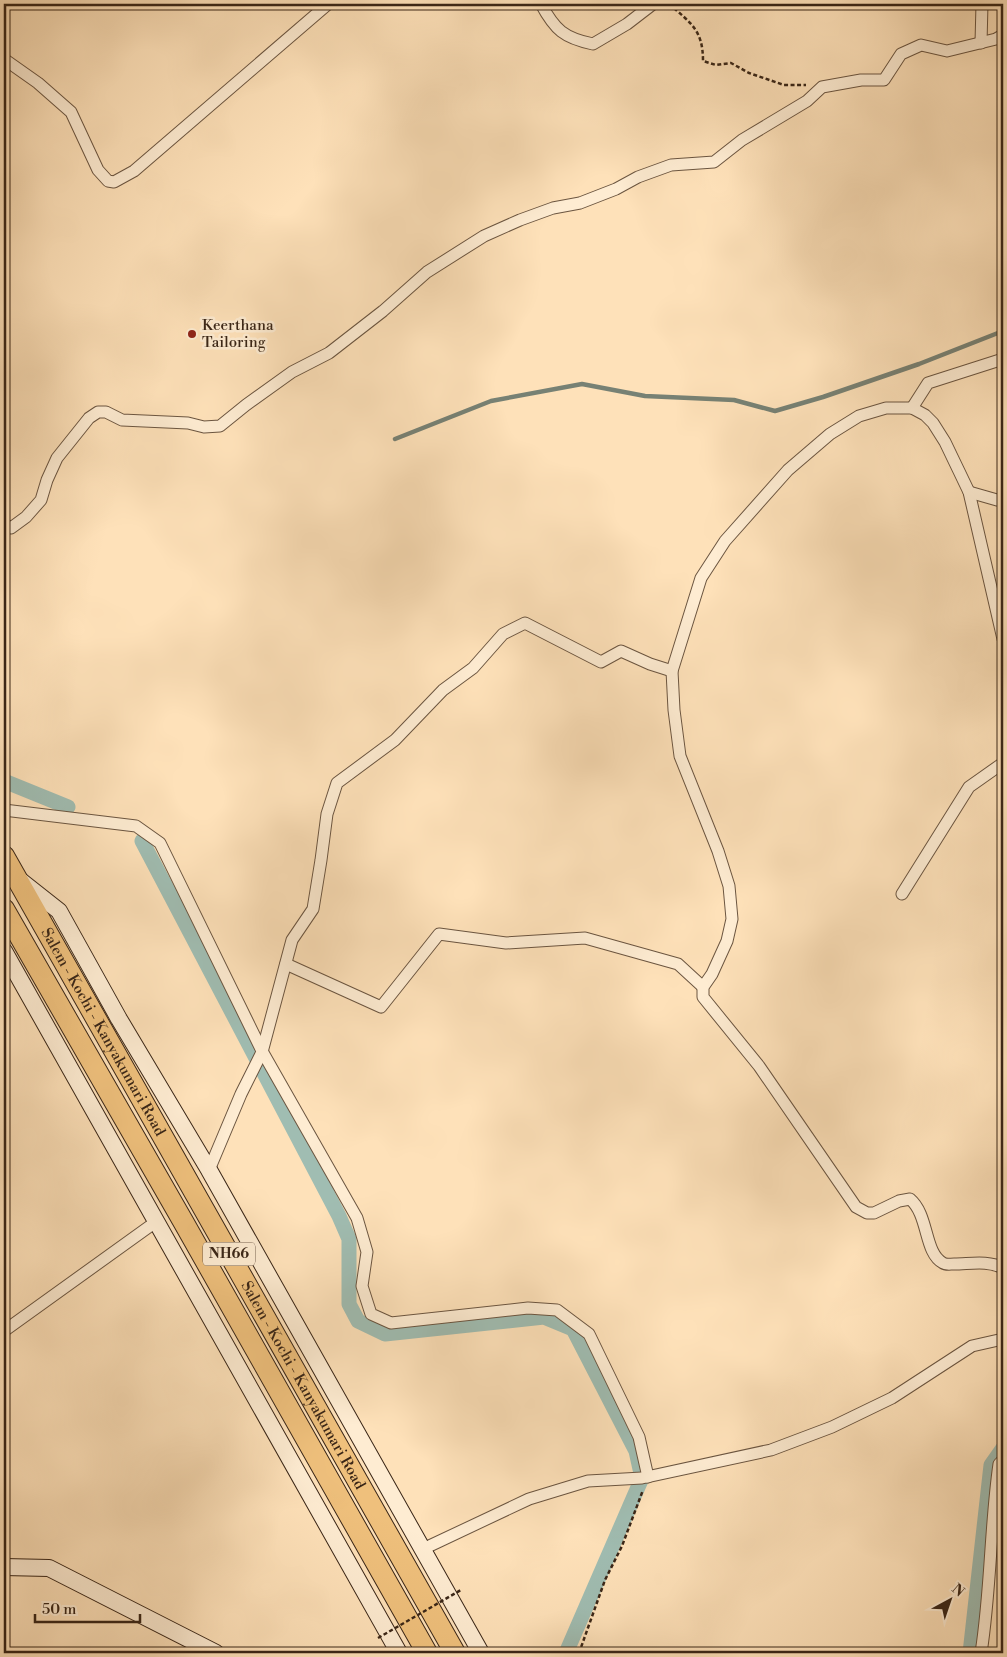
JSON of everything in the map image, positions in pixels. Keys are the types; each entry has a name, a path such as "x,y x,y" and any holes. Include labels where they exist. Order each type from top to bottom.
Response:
{"highway":[{"name":"Salem - Kochi - Kanyakumari Road","path":"4,856 455,1653"},
{"name":"Salem - Kochi - Kanyakumari Road","path":"4,909 427,1653"}],"street":[{"path":"4,59 38,82 71,112 98,170 108,180 114,182 134,171 328,4"},
{"path":"541,4 549,19 562,33 578,41 593,44 627,24 653,4"},
{"path":"981,42 982,4"},
{"path":"4,525 11,528 26,518 41,500 47,480 58,458 89,418 98,412 106,412 122,420 188,424 204,427 220,426 292,372 329,353 383,311 427,272 484,236 536,214 553,208 580,203 616,189 638,176 671,166 714,162 742,140 807,101 822,87 861,80 884,80 901,54 921,45 947,51 996,39 1003,35"},
{"path":"912,408 928,383 1003,359"},
{"path":"1003,639 969,492 945,442 933,423 925,415 912,408 886,408 859,416 830,434 782,478 725,540 702,578 672,671 674,710 680,756 730,886 732,919 727,942 712,974 703,987 703,997 759,1066 856,1207 867,1213 874,1213 898,1200 910,1200 917,1205 936,1258 944,1264 966,1265 984,1262 1003,1268"},
{"path":"969,492 1003,500"},
{"path":"209,1170 241,1094 262,1052 292,940 313,909 322,860 327,814 337,783 395,740 443,690 473,668 503,634 525,623 601,662 620,651 672,671"},
{"path":"902,894 969,788 1003,763"},
{"path":"4,810 136,826 160,843 262,1052 357,1218 367,1252 362,1286 372,1314 392,1324 528,1308 557,1310 589,1334 638,1437 648,1477"},
{"path":"16,877 59,911 119,1019 209,1170 481,1653"},
{"path":"286,964 381,1007 438,934 506,944 585,938 678,964 703,987"},
{"path":"4,951 400,1653"},
{"path":"4,1331 157,1221"},
{"path":"424,1550 529,1499 588,1481 648,1477 771,1450 832,1427 892,1398 972,1346 1003,1339"},
{"path":"980,1653 984,1631 994,1501 999,1464 1003,1460"},
{"path":"6,1564 49,1568 216,1653"}],"path":[{"path":"669,4 696,29 703,49 703,61 716,65 731,63 784,86 822,87"},
{"path":"579,1653 605,1580 622,1546 648,1477"},
{"path":"378,1638 461,1590"}],"waterway":[{"path":"395,439 491,401 582,384 645,396 734,400 775,411 823,397 919,364 1003,331"},
{"path":"4,781 68,807"},
{"path":"142,841 339,1216 349,1239 349,1304 358,1321 385,1334 544,1317 573,1329 636,1451 642,1478 566,1653"},
{"path":"970,1653 991,1465 1003,1448"}],"place":[{"name":"Keerthana Tailoring","path":"192,334"}]}
